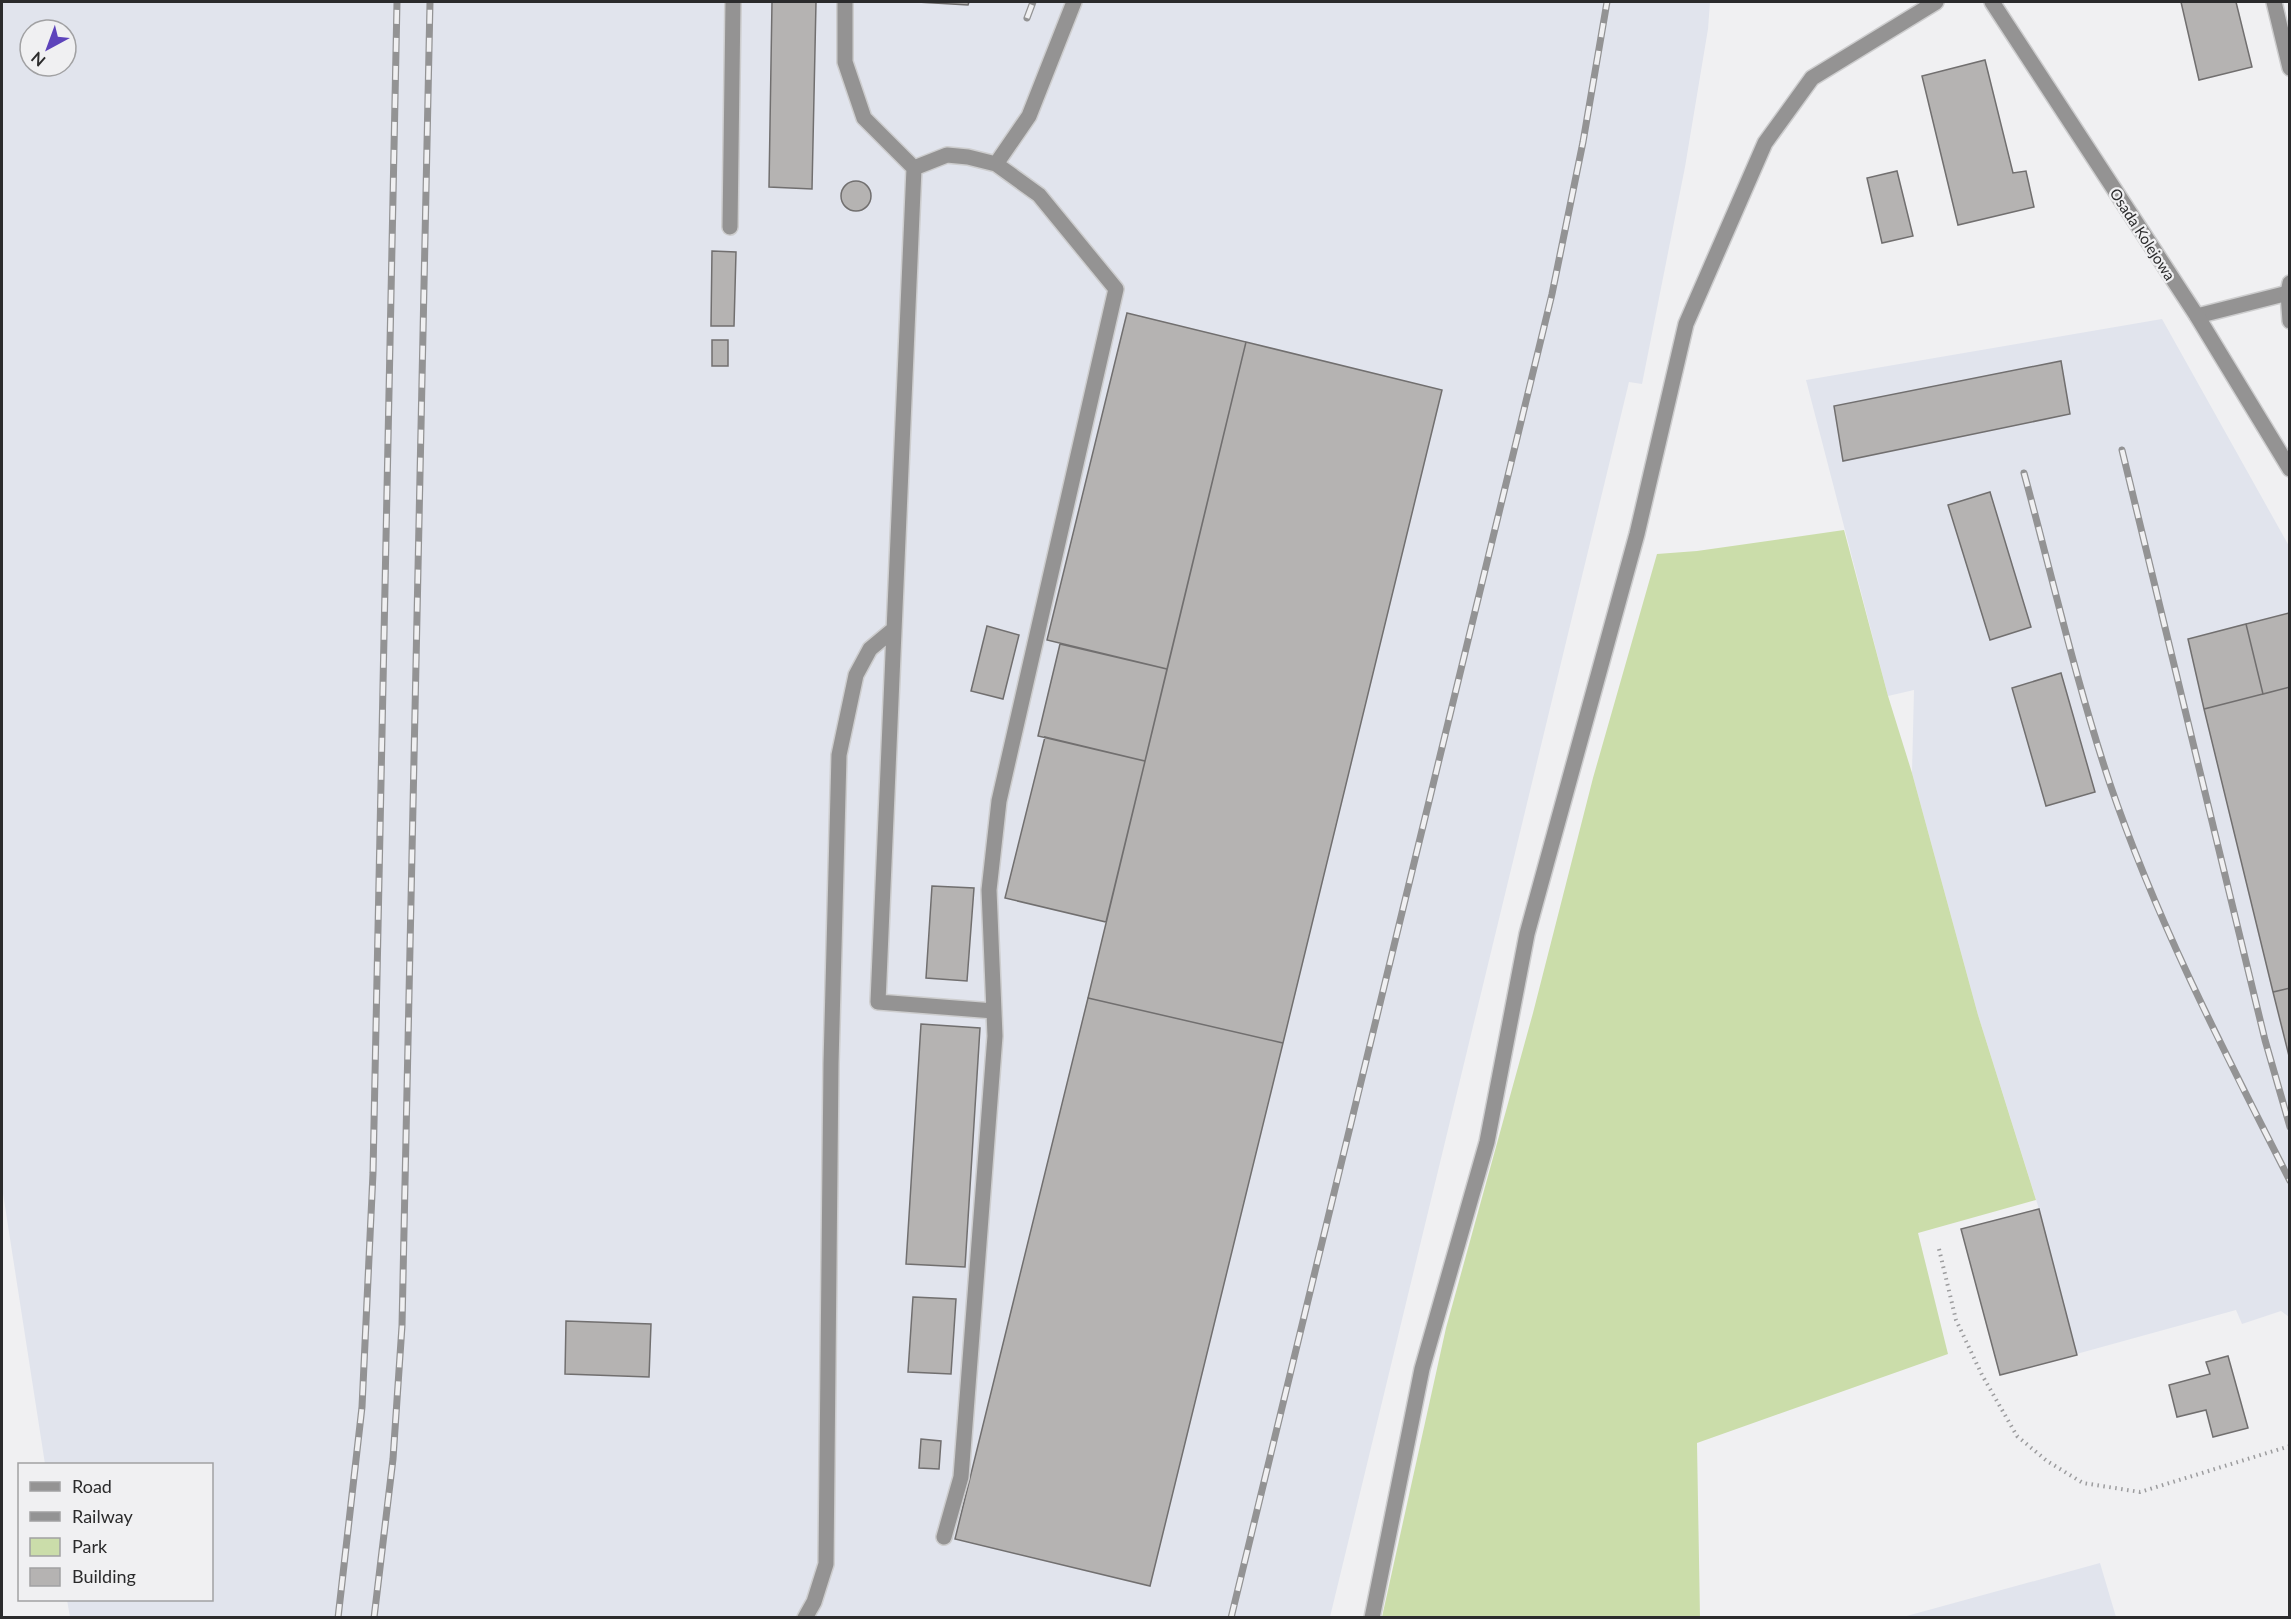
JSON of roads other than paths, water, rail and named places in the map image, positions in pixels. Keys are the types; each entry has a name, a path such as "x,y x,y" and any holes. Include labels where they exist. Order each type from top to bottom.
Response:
{"street":[{"path":"730,227 733,2"},
{"path":"845,2 845,62 864,118 914,168 878,1002 994,1011"},
{"path":"996,164 1029,116 1074,2"},
{"path":"1372,1617 1422,1369 1487,1142 1527,934 1637,534 1686,324 1765,143 1812,78 1936,2"},
{"name":"Osada Kolejowa","path":"1992,2 2197,316 2289,469"},
{"path":"2274,2 2289,68"},
{"path":"914,168 947,155 968,157 996,164 1039,195 1116,289 999,801 988,890 995,1036 961,1477 944,1537"},
{"path":"2197,316 2289,288 2289,321"},
{"path":"805,1617 814,1602 826,1564 831,1065 839,754 856,675 870,649 894,629"}],"railway":[{"path":"338,1618 362,1407 373,1173 397,2"},
{"path":"374,1618 393,1459 402,1326 430,2"},
{"path":"1027,18 1033,2"},
{"path":"1231,1618 1552,294 1583,142 1607,2"},
{"path":"2122,450 2265,1040 2290,1127"},
{"path":"2024,473 2086,707 2129,835 2170,936 2290,1181"}]}
